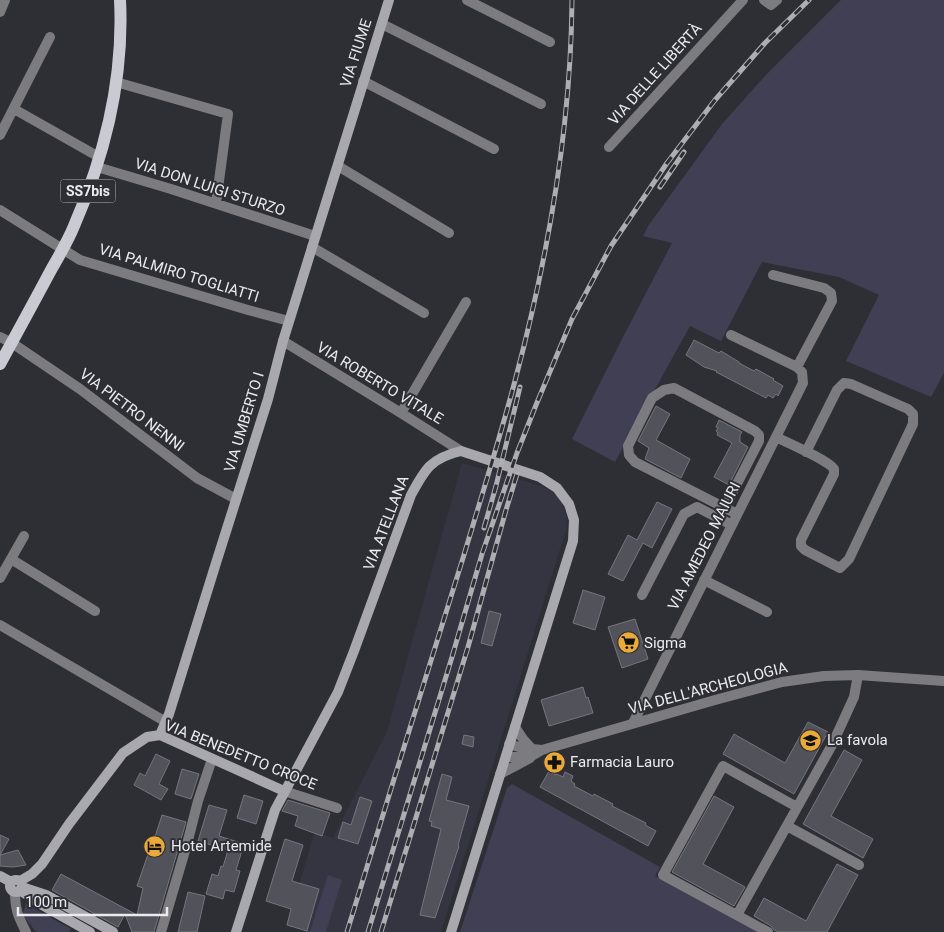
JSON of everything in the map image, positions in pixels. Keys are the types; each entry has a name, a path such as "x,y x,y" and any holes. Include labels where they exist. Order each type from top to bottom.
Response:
{"main road":[{"name":"SS7bis","path":"0,364 74,228 98,162 110,122 118,73 121,25 120,0"},
{"name":"VIA FIUME","path":"352,116 389,0"},
{"name":"VIA UMBERTO I","path":"160,735 166,722 268,399 282,342 352,116"},
{"path":"450,932 573,541 574,520 569,504 557,488 540,477 461,451"},
{"name":"VIA ATELLANA","path":"236,932 275,810 338,692 411,495 422,474 437,460 461,451"},
{"name":"VIA BENEDETTO CROCE","path":"18,886 42,864 69,824 123,753 147,737 160,735 284,791"},
{"path":"0,876 18,886 42,905 90,932"},
{"path":"18,886 46,895 113,932"}],"street":[{"path":"0,12 5,0"},
{"path":"467,0 550,42"},
{"name":"VIA DELLE LIBERTÀ","path":"609,147 743,0"},
{"path":"382,24 541,104"},
{"path":"0,135 50,38"},
{"path":"116,82 228,114 216,204"},
{"path":"363,82 494,149"},
{"name":"VIA DON LUIGI STURZO","path":"14,109 98,162 216,204 315,236"},
{"path":"338,166 449,233"},
{"name":"VIA PALMIRO TOGLIATTI","path":"0,210 80,260 289,321"},
{"path":"312,247 424,313"},
{"path":"731,335 797,367 832,301 831,293 824,288 774,275"},
{"path":"402,413 466,302"},
{"name":"VIA PIETRO NENNI","path":"0,337 12,343 80,389 197,478 236,499"},
{"name":"VIA ROBERTO VITALE","path":"282,342 402,413 461,451"},
{"name":"VIA AMEDEO MAIURI","path":"633,723 803,383 802,372 797,367"},
{"path":"776,437 831,465 834,469 834,474 801,540 801,546 805,550 840,568 849,559 913,424 913,414 908,409 851,384 844,383 837,390 806,452"},
{"path":"725,507 759,441 759,435 755,431 674,388 664,390 652,398 628,446 629,456 635,462 737,514"},
{"path":"642,595 684,514 697,507 732,525"},
{"path":"0,578 24,536"},
{"path":"11,559 95,611"},
{"path":"704,580 767,612"},
{"path":"0,625 166,722"},
{"path":"737,916 832,745 854,697 858,675"},
{"name":"VIA DELL'ARCHEOLOGIA","path":"510,744 535,752 782,682 824,676 858,675 944,681"},
{"path":"515,727 522,739 535,752"},
{"path":"506,757 535,752"},
{"path":"500,774 535,752"},
{"path":"161,932 188,844 198,801 212,759"},
{"path":"768,932 663,875 722,766 797,807"},
{"name":"VIA BENEDETTO CROCE","path":"284,791 338,808"},
{"path":"787,826 859,865"},
{"path":"18,886 15,906 26,932"}],"shaded area":[{"path":"841,0 944,0 944,373 931,397 846,361 879,295 839,277 762,262 721,341 690,326 615,462 572,439 672,243 643,236 648,226 722,124 765,76"},
{"path":"462,463 542,486 553,492 564,506 567,519 566,530 441,932 306,932 287,925 315,831 333,838 387,731"},
{"path":"512,784 660,867 655,876 759,932 460,932 507,788"},
{"path":"328,875 342,880 326,932 306,932 310,931"},
{"path":"26,904 71,929 69,932 36,932 23,913"}],"building":[{"path":"694,340 719,353 721,351 754,371 756,369 774,379 783,386 778,396 776,394 773,398 768,395 766,398 717,371 704,367 686,355"},
{"path":"656,406 670,414 656,440 690,459 681,478 645,459 649,448 638,441"},
{"path":"719,420 742,432 740,442 748,447 729,485 714,477 732,443 717,435 716,431 718,428 716,427"},
{"path":"657,502 672,509 652,548 643,543 623,581 608,574 628,535 637,540"},
{"path":"583,590 605,597 595,630 573,623"},
{"path":"489,611 501,614 492,646 481,643"},
{"name":"Sigma","path":"635,619 648,659 622,668 608,627"},
{"path":"583,687 593,713 549,726 541,700"},
{"path":"808,722 828,732 794,794 723,754 734,734 785,763"},
{"path":"464,735 474,737 473,747 462,744"},
{"path":"844,750 862,760 831,816 873,839 863,858 803,824"},
{"path":"156,754 170,761 159,784 168,789 161,800 134,785 140,773 145,776"},
{"path":"182,769 199,774 191,799 175,794"},
{"path":"549,771 563,777 565,772 573,776 571,781 575,784 574,786 593,796 594,794 613,804 612,806 646,823 645,825 656,831 648,846 540,787"},
{"path":"442,774 452,777 446,800 469,806 459,846 435,918 420,915 441,829 431,826 432,822 429,821"},
{"path":"244,795 263,801 256,824 237,818"},
{"path":"714,796 734,807 703,864 745,887 734,906 672,872"},
{"path":"360,797 372,801 358,844 338,838 343,822 351,825"},
{"path":"288,800 330,813 322,836 295,826 298,816 282,811"},
{"path":"209,805 227,810 219,836 244,844 236,870 240,871 234,892 225,890 223,899 206,894 212,874 218,876 228,850 198,841"},
{"path":"162,815 186,822 154,932 132,932 125,914 118,927 52,890 61,874 137,915 143,888 137,886"},
{"path":"0,835 9,839 0,855"},
{"path":"285,839 303,845 292,881 319,889 307,931 287,925 291,909 266,901"},
{"path":"18,850 26,865 0,866 0,855"},
{"path":"837,864 858,875 827,932 778,932 754,916 764,898 806,921"},
{"path":"188,892 205,896 197,932 178,932"}],"railway":[{"path":"347,932 463,558 510,400 528,331 548,238 556,190 567,95 572,0"},
{"path":"368,932 482,554 517,453 572,319 611,246 667,163 715,100 765,43 809,0"},
{"path":"660,187 684,152"},
{"path":"484,528 520,387"},
{"path":"381,932 468,647 517,474"}],"place":[{"name":"Sigma","path":"628,643"},
{"name":"La favola","path":"811,740"},
{"name":"Farmacia Lauro","path":"554,762"},
{"name":"Hotel Artemide","path":"155,846"}]}
